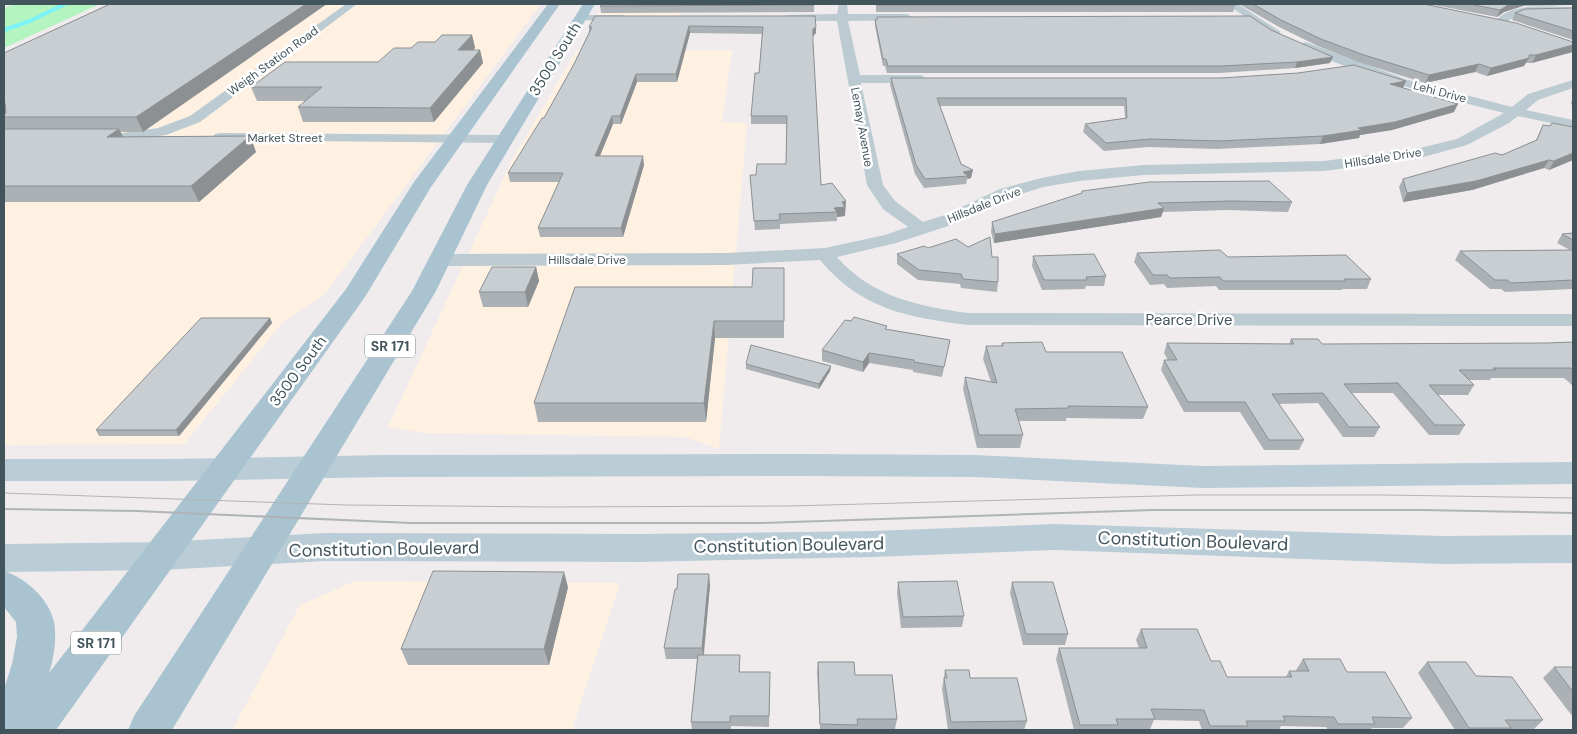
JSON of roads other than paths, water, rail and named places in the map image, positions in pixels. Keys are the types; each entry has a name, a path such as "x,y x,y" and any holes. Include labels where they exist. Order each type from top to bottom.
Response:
{"main road":[{"name":"3500 South","path":"31,730 162,556 356,292 421,186 554,4"},
{"name":"3500 South","path":"149,730 424,291 477,185 589,4"},
{"path":"4,470 315,466 918,465 1203,477 1573,473"},
{"name":"Constitution Boulevard","path":"4,558 162,556 324,547 762,546 1054,537 1442,550 1573,549"},
{"path":"4,586 17,595 35,622 34,658 8,730"}],"street":[{"name":"Weigh Station Road","path":"123,137 161,132 195,118 352,4"},
{"name":"Lehi Drive","path":"1231,4 1290,39 1354,66 1430,89 1573,124"},
{"path":"1516,26 1494,22 1509,14 1521,11 1573,10"},
{"path":"774,18 843,11 922,18"},
{"name":"Lemay Avenue","path":"843,11 874,185 889,205 922,229"},
{"path":"1230,17 1250,17"},
{"path":"581,18 632,18"},
{"path":"1327,70 1354,66"},
{"path":"854,79 933,79"},
{"name":"Hillsdale Drive","path":"440,260 727,259 825,254 860,248 922,229 951,219 1006,193 1041,183 1079,176 1144,170 1324,166 1416,154 1462,142 1493,127 1533,97 1573,84"},
{"path":"195,118 190,126 198,136"},
{"name":"Market Street","path":"104,138 198,136 506,139"},
{"name":"Pearce Drive","path":"825,254 852,284 879,299 919,312 968,319 1573,320"}],"waterway":[{"path":"4,30 30,21 65,4"}],"tram line":[{"path":"4,493 346,505 547,507 790,506 1195,495 1573,498"},
{"path":"59,510 4,509 137,511 411,523 761,523 1153,510 1423,510 1573,513"}]}
